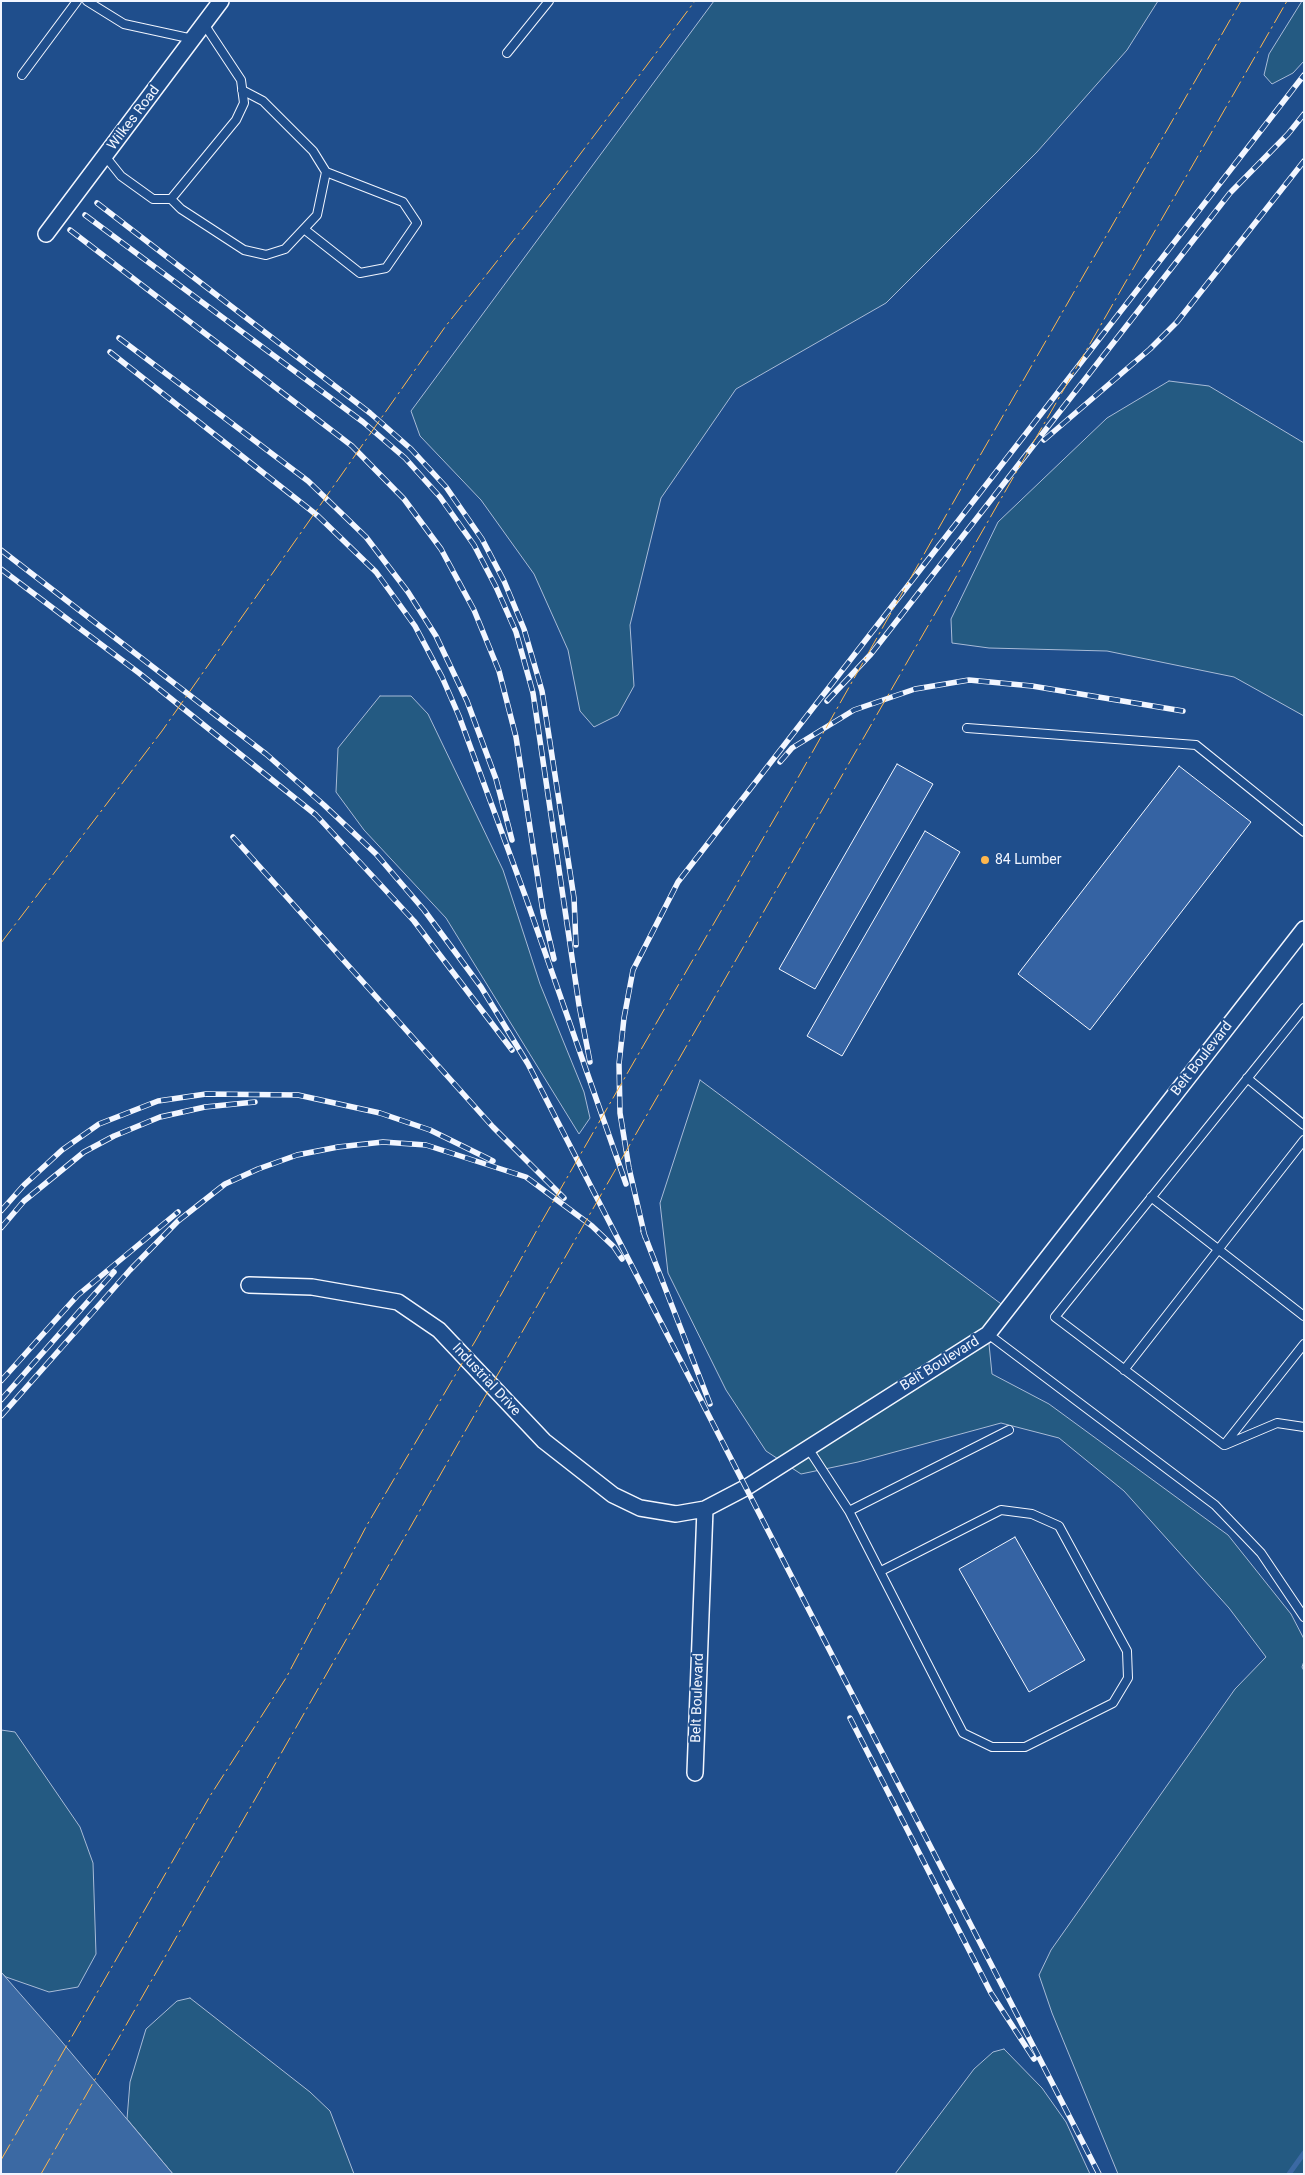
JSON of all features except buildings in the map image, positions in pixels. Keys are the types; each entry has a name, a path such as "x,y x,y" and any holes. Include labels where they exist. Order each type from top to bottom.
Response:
{"street":[{"name":"Wilkes Road","path":"46,234 222,1"},
{"name":"Belt Boulevard","path":"695,1773 705,1509 747,1487 988,1334 1304,929"},
{"name":"Industrial Drive","path":"249,1285 312,1287 398,1302 439,1330 544,1441 612,1495 640,1508 676,1514 705,1509"}],"lane":[{"path":"22,75 77,1"},
{"path":"87,1 124,24 193,39"},
{"path":"507,53 549,1"},
{"path":"171,199 236,120 244,103 241,80 204,24"},
{"path":"242,90 263,101 313,151 326,172 403,202 417,223 386,268 360,273 304,229"},
{"path":"105,156 121,176 153,199 171,199 181,209 244,250 266,255 284,249 317,215 326,172"},
{"path":"967,728 1196,745 1304,832"},
{"path":"1224,1445 1055,1317 1304,1008"},
{"path":"1247,1078 1304,1125"},
{"path":"1124,1370 1304,1140"},
{"path":"1151,1197 1304,1316"},
{"path":"988,1334 1215,1504 1261,1553 1304,1617"},
{"path":"1224,1445 1304,1344"},
{"path":"1224,1445 1277,1423 1304,1427"},
{"path":"849,1511 1009,1430"},
{"path":"808,1448 849,1511 963,1733 992,1747 1025,1748 1113,1703 1128,1678 1127,1651 1059,1526 1032,1514 1001,1510 881,1571"}],"shaded area":[{"path":"714,1 1158,1 1127,50 1037,152 886,303 736,389 661,498 630,625 634,686 618,715 594,727 580,711 568,650 534,574 481,500 420,436 411,411"},
{"path":"1302,1 1304,1 1304,61 1293,73 1272,84 1264,75 1269,54"},
{"path":"1169,381 1209,386 1304,443 1304,716 1234,677 1107,651 989,648 952,643 951,619 998,522 1107,418"},
{"path":"380,696 411,696 428,714 503,870 540,984 584,1092 590,1118 579,1134 446,918 364,830 336,792 338,748"},
{"path":"700,1080 1008,1309 988,1334 992,1374 1049,1404 1228,1535 1291,1614 1304,1639 1304,1661 1302,1667 1304,1671 1304,2174 1118,2174 1052,2013 1039,1975 1051,1950 1235,1689 1266,1657 1229,1608 1124,1491 1059,1438 1001,1423 858,1462 801,1474 766,1451 726,1390 668,1273 660,1203"},
{"path":"1,1730 15,1732 80,1827 93,1863 96,1954 78,1987 49,1992 6,1977 1,1972"},
{"path":"1,1972 57,2036 173,2174 1,2174"},
{"path":"190,1998 310,2092 330,2111 354,2174 173,2174 127,2119 130,2082 146,2029 177,2001"},
{"path":"1004,2049 1042,2088 1066,2122 1090,2174 895,2174 974,2069 993,2052"}],"waterway":[{"path":"1289,2174 1304,2153"}],"railway":[{"path":"645,1237 629,1168 620,1113 619,1064 624,1018 633,970 678,882 1304,75"},
{"path":"827,701 871,654 1230,193 1288,134 1304,114"},
{"path":"1044,440 1150,349 1177,322 1304,161"},
{"path":"97,203 370,413 411,449 446,487 482,539 504,581 524,629 542,691 574,898 576,945"},
{"path":"85,215 363,422 405,458 440,497 474,545 496,587 516,632 533,693 579,1005 590,1062"},
{"path":"70,230 352,446 404,499 441,549 474,610 499,671 516,737 543,912 554,959"},
{"path":"119,338 308,481 366,537 408,592 436,636 467,701 496,779 512,840"},
{"path":"110,352 318,516 376,572 415,626 442,677 459,716 526,898 626,1184"},
{"path":"1,550 266,754 324,805 376,854 424,910 481,987 528,1064 1099,2174"},
{"path":"1,569 139,673 316,815 414,921 512,1050"},
{"path":"780,762 792,748 854,710 915,689 969,680 1032,686 1183,711"},
{"path":"233,837 493,1127 564,1198"},
{"path":"1,1211 24,1185 62,1150 99,1124 158,1101 206,1094 298,1095 380,1113 430,1130 493,1161"},
{"path":"1,1228 24,1201 84,1152 114,1136 160,1117 205,1107 255,1102"},
{"path":"1,1416 130,1270 178,1221 225,1184 258,1169 297,1155 338,1147 383,1142 426,1145 526,1177 592,1226 614,1247 622,1259"},
{"path":"1,1381 78,1295 178,1212"},
{"path":"643,1231 710,1404"},
{"path":"1,1400 114,1272"},
{"path":"850,1718 991,1993 1034,2059"}],"power":[{"path":"1,943 162,731 445,327 554,189 695,1"},
{"path":"1,2160 210,1796 286,1678 367,1525 477,1338 542,1221 795,783 958,494 1241,1"},
{"path":"41,2174 471,1421 1287,1"}],"place":[{"name":"84 Lumber","path":"985,860"}]}
